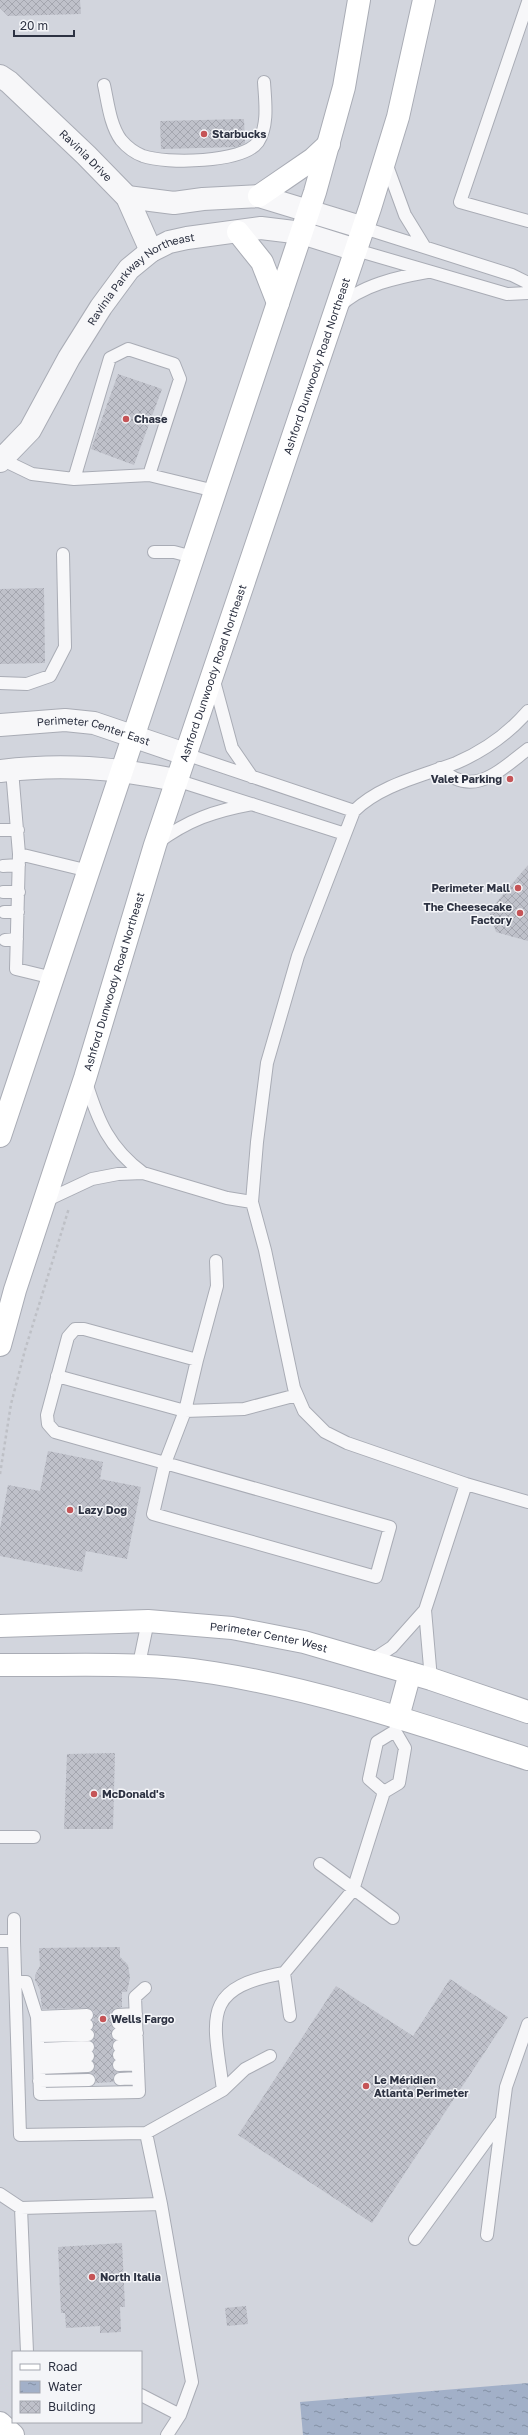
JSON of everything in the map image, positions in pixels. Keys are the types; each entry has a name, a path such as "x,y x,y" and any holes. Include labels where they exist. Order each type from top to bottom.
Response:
{"main road":[{"path":"0,1136 89,871 121,769 309,211 344,86 359,0"},
{"name":"Ashford Dunwoody Road Northeast","path":"0,1345 176,780 334,312 364,228 398,117 424,0"},
{"path":"259,196 313,159 329,144"},
{"path":"238,232 262,262 278,303"},
{"path":"0,1610 8,1616 28,1624"},
{"name":"Perimeter Center West","path":"0,1626 148,1621 232,1628 304,1642 431,1679 528,1712"},
{"path":"0,1680 9,1665 139,1664 213,1672 277,1685 397,1724 528,1758"},
{"path":"397,1724 410,1673"},
{"path":"0,2423 13,2435"}],"street":[{"name":"Ravinia Drive","path":"0,76 9,82 81,150 127,198 151,251"},
{"path":"127,198 174,203 203,199 259,196 364,228"},
{"name":"Ravinia Parkway Northeast","path":"1,461 30,430 69,358 101,307 129,269 151,251 169,242 187,238 261,228 302,233 356,250"},
{"name":"Perimeter Center East","path":"0,725 65,720 94,723 133,735 185,754"},
{"path":"6,770 75,766 121,769 176,780"}],"lane":[{"path":"528,2 460,202 528,220"},
{"path":"104,85 115,128 122,141 131,150 143,156 157,159 196,159 232,157 242,154 257,143 265,118 264,82"},
{"path":"385,159 405,215 424,246"},
{"path":"364,228 512,275 528,283"},
{"path":"356,250 507,294 528,293"},
{"path":"334,312 342,304 365,290 403,277 430,271"},
{"path":"74,479 110,358 128,349 174,364 180,379 149,475"},
{"path":"1,461 32,474 74,479 149,475 215,491"},
{"path":"154,552 174,552 192,557"},
{"path":"0,683 27,684 50,676 65,647 63,554"},
{"path":"212,674 220,709 232,748 252,776"},
{"path":"528,712 514,728 491,744 460,761 372,796 354,811 298,956 267,1063 257,1142 252,1202 263,1241 297,1395 304,1411 325,1432 347,1444 466,1484 528,1502"},
{"path":"440,768 451,778 474,783 495,774 528,750"},
{"path":"185,754 354,811"},
{"path":"6,770 18,830 19,892 16,969 53,978"},
{"path":"176,780 345,834"},
{"path":"155,845 180,827 196,819 253,804"},
{"path":"0,830 18,830"},
{"path":"3,866 19,860 89,871"},
{"path":"3,892 19,892"},
{"path":"4,912 18,912"},
{"path":"4,940 17,940"},
{"path":"84,1078 100,1123 110,1141 124,1159 143,1173"},
{"path":"44,1201 78,1185 118,1174 143,1173 227,1198 252,1202"},
{"path":"197,1360 84,1329 74,1329 68,1337 57,1376 47,1416 48,1424 56,1432 165,1463 390,1527 376,1577 153,1514 165,1463 184,1411 217,1286 216,1261"},
{"path":"57,1376 184,1411 244,1409 297,1395"},
{"path":"431,1679 425,1610 466,1484"},
{"path":"370,1662 392,1647 425,1610"},
{"path":"139,1664 148,1621"},
{"path":"223,2090 215,2022 220,2003 233,1990 254,1978 284,1973 353,1890 384,1792 399,1783 405,1748 397,1724 377,1742 369,1779 384,1792"},
{"path":"0,1837 34,1837"},
{"path":"320,1864 392,1918"},
{"path":"14,1919 20,2135 146,2133 223,2090 245,2069 270,2056"},
{"path":"0,1941 14,1941"},
{"path":"284,1973 290,2016"},
{"path":"16,1982 26,1982 38,2042 40,2094 139,2092 135,1997 145,1988"},
{"path":"487,2235 506,2087 528,2024"},
{"path":"119,2040 137,2039"},
{"path":"119,2040 137,2039"},
{"path":"119,2040 137,2039"},
{"path":"38,2042 88,2041"},
{"path":"38,2042 88,2041"},
{"path":"38,2042 88,2041"},
{"path":"120,2079 138,2078"},
{"path":"39,2081 89,2080"},
{"path":"415,2239 502,2120"},
{"path":"146,2133 161,2204 192,2382 180,2415 167,2435"},
{"path":"0,2194 21,2208 161,2204"},
{"path":"21,2208 27,2351"},
{"path":"142,2396 180,2415"}],"path":[{"path":"0,1474 11,1404 25,1350 46,1278 55,1258 61,1229 78,1185"}],"shaded area":[{"path":"0,0 528,0 528,2435 0,2435"}],"water":[{"path":"528,2383 528,2435 303,2435 300,2402"}],"building":[{"path":"0,0 80,0 81,14 8,16 0,8"},
{"path":"244,119 245,143 236,147 161,149 160,121"},
{"name":"Chase","path":"118,374 162,389 134,465 91,449"},
{"path":"44,588 45,663 0,664 0,589"},
{"name":"Perimeter Mall","path":"528,865 528,941 496,932 489,911"},
{"name":"Lazy Dog","path":"48,1451 103,1462 100,1479 141,1487 127,1559 86,1551 82,1572 0,1556 0,1529 8,1485 40,1491"},
{"path":"115,1753 113,1829 64,1829 67,1754"},
{"name":"Wells Fargo","path":"120,1947 120,1957 128,1965 130,1978 127,1992 122,1992 122,2007 114,2009 111,2015 113,2028 111,2035 114,2040 112,2046 114,2060 112,2066 118,2072 113,2076 113,2082 96,2083 96,2076 91,2073 95,2066 93,2061 95,2046 92,2041 95,2035 93,2029 94,2011 87,2008 42,2009 40,1990 35,1980 35,1975 40,1966 39,1948"},
{"name":"Le Méridien Atlanta Perimeter","path":"450,1979 508,2017 372,2223 238,2135 336,1986 413,2036"},
{"name":"North Italia","path":"122,2243 125,2307 120,2307 121,2332 100,2333 100,2326 66,2328 65,2313 61,2313 58,2247"},
{"path":"246,2306 248,2324 227,2326 225,2308"}],"place":[{"name":"Starbucks","path":"204,134"},
{"name":"Chase","path":"126,419"},
{"name":"Valet Parking","path":"510,779"},
{"name":"Perimeter Mall","path":"518,888"},
{"name":"The Cheesecake Factory","path":"520,913"},
{"name":"Lazy Dog","path":"70,1510"},
{"name":"McDonald's","path":"94,1794"},
{"name":"Wells Fargo","path":"103,2019"},
{"name":"Le Méridien Atlanta Perimeter","path":"366,2086"},
{"name":"North Italia","path":"92,2277"}]}
